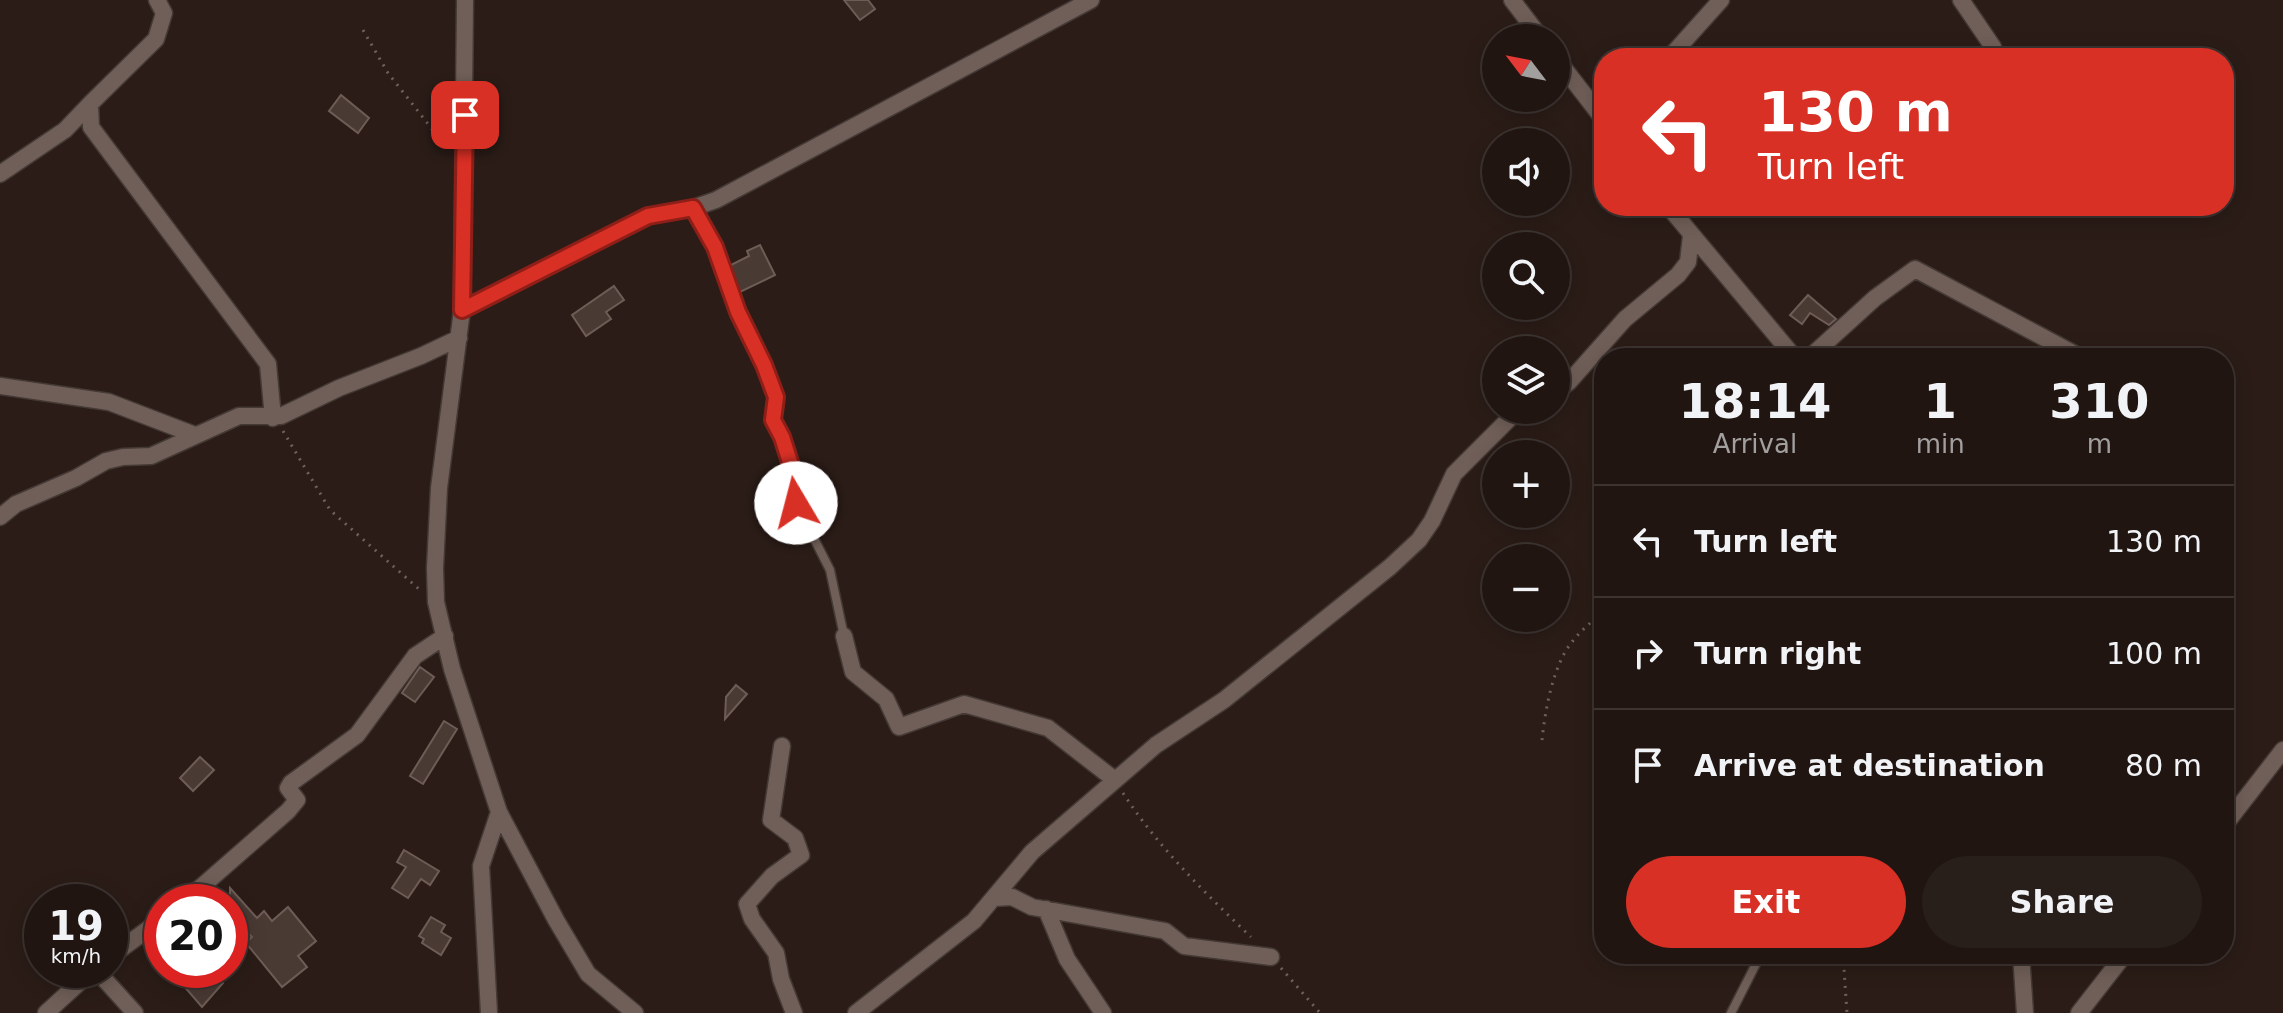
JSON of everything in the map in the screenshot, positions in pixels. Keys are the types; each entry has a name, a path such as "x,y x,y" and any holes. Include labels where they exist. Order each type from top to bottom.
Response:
{"street":[{"path":"0,174 65,130 156,39 164,13 157,0"},
{"path":"465,0 462,310 439,488 436,602 452,669 499,812 588,974 635,1013"},
{"path":"1512,0 1530,24"},
{"path":"1678,48 1721,0"},
{"path":"1961,0 1993,48"},
{"path":"462,310 648,216 693,208 730,193 1083,2"},
{"path":"1570,76 1594,107"},
{"path":"90,104 91,127 268,364 273,418"},
{"path":"1676,216 1786,348"},
{"path":"1599,348 1625,319 1678,275 1688,262 1691,236"},
{"path":"1820,348 1875,298 1915,269 2063,348"},
{"path":"1,514 106,461 151,456 239,416 273,418 459,338"},
{"path":"1570,381 1594,354"},
{"path":"0,386 109,402 195,435"},
{"path":"856,1013 974,921 1032,852 1156,745 1224,700 1390,567 1419,540 1432,521 1454,474 1504,424"},
{"path":"205,884 288,811 297,800 288,788 291,783 357,735 415,656 445,636"},
{"path":"844,636 853,672 886,699 899,727 964,704 1048,728 1115,780"},
{"path":"782,746 771,820 795,838 801,855 772,876 747,904 752,919 776,953 781,979 794,1013"},
{"path":"2234,813 2283,750"},
{"path":"489,1013 481,866 499,812"},
{"path":"994,898 1012,897 1032,907 1165,931 1184,946 1271,957"},
{"path":"1046,909 1067,959 1103,1013"},
{"path":"2022,964 2025,1013"},
{"path":"2079,1013 2117,964"},
{"path":"46,1013 74,988"},
{"path":"111,988 135,1013"}],"lane":[{"path":"693,208 715,247 738,312 759,352 776,397 773,420 782,437 798,487 796,503 830,570 844,636"},
{"path":"1731,1013 1756,964"}],"path":[{"path":"363,30 373,52 439,138 455,154 464,158"},
{"path":"273,418 330,510 409,582 436,602"},
{"path":"1542,740 1545,709 1562,657 1570,644 1594,620"},
{"path":"1115,780 1138,817 1251,937"},
{"path":"1271,957 1320,1013"},
{"path":"1844,964 1847,1013"}],"building":[{"path":"844,0 868,0 875,9 860,20"},
{"path":"341,95 369,118 358,133 329,111"},
{"path":"760,245 775,275 740,292 729,266 749,256 747,251"},
{"path":"614,286 624,300 606,312 611,319 586,336 572,315"},
{"path":"1808,295 1836,319 1829,325 1810,313 1802,324 1790,315"},
{"path":"420,667 434,677 415,702 402,693"},
{"path":"736,685 747,694 725,719 726,697"},
{"path":"444,721 457,729 423,784 410,776"},
{"path":"200,757 214,770 193,791 180,778"},
{"path":"404,850 439,871 430,885 421,879 408,898 392,888 406,867 397,862"},
{"path":"288,907 316,941 298,956 307,967 282,987 248,945 252,937 248,933 248,908 257,918 264,911 272,921"},
{"path":"431,917 445,925 441,932 451,938 441,955 422,943 424,939 419,936"},
{"path":"186,988 219,988 202,1007"}],"route":[{"path":"465,115 462,310 648,216 693,208 715,247 738,312 753,339 776,397 773,420 782,437 798,487 796,503"}]}
